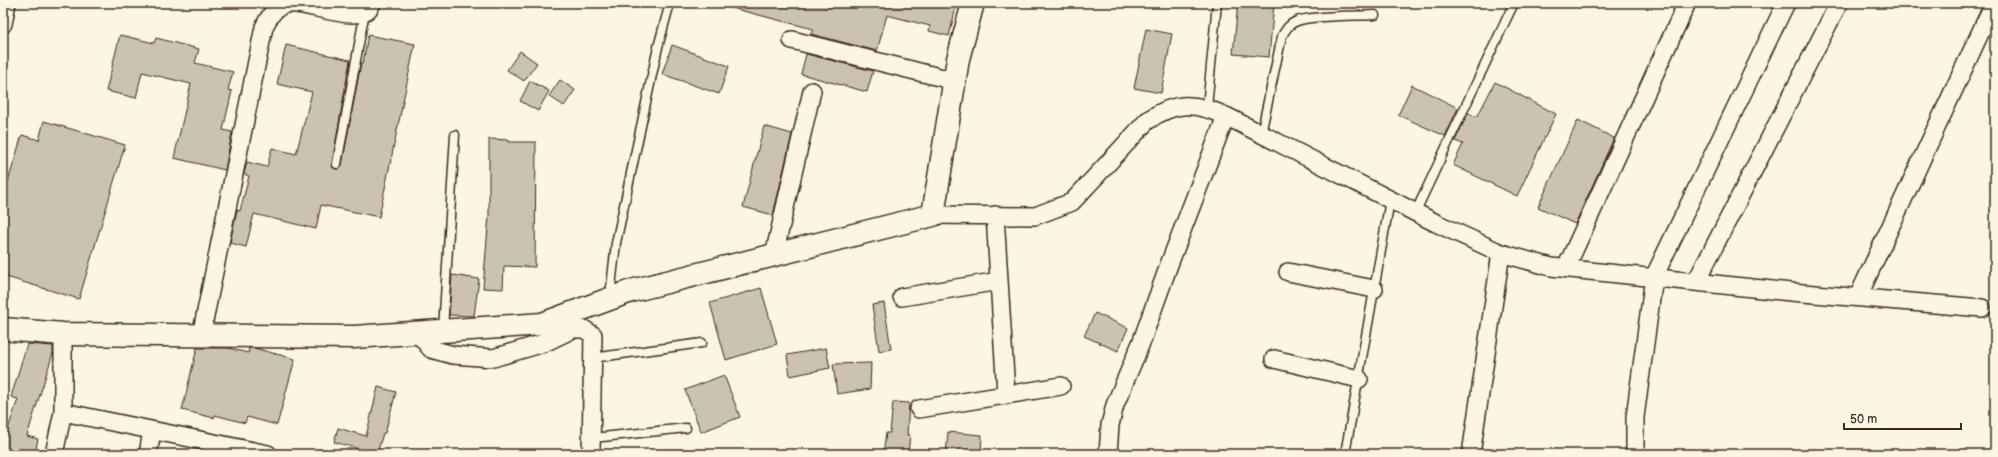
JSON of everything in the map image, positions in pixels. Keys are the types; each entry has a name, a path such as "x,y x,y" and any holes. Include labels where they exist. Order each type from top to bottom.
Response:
{"street":[{"path":"3,24 7,3"},
{"path":"934,216 958,59 973,3"},
{"path":"1635,454 1634,416 1654,278 1786,3"},
{"path":"1696,282 1840,3"},
{"path":"1858,297 1994,3"},
{"path":"200,336 264,27 272,8 287,4 306,5 350,14 368,7"},
{"path":"1566,268 1686,5"},
{"path":"792,40 955,81"},
{"path":"774,255 812,91"},
{"path":"3,329 63,334 354,336 542,324 631,291 934,216 1035,216 1072,202 1147,121 1158,113 1174,107 1194,105 1207,107 1226,116 1415,213 1501,253 1551,267 1696,282 1982,308"},
{"path":"1108,454 1110,425 1115,405 1141,343 1170,262 1226,116"},
{"path":"995,215 1006,394"},
{"path":"1471,454 1501,253"},
{"path":"1288,272 1374,289"},
{"path":"902,297 999,281"},
{"path":"417,332 431,349 452,355 493,358 544,343 572,329 584,329 593,335 592,446"},
{"path":"54,454 63,412 63,334"},
{"path":"1274,359 1359,379"},
{"path":"919,408 1061,386"},
{"path":"63,412 245,452 268,454"},
{"path":"148,454 152,431"}],"lane":[{"path":"609,299 616,243 658,47 670,3"},
{"path":"1207,107 1217,3"},
{"path":"1415,213 1514,3"},
{"path":"337,164 368,7"},
{"path":"1261,134 1282,36 1288,26 1297,21 1310,18 1375,15"},
{"path":"443,330 455,135"},
{"path":"1345,454 1390,200"},
{"path":"592,358 702,343"},
{"path":"592,446 686,428"}],"building":[{"path":"729,3 957,3 949,36 929,31 930,26 887,15 877,51 811,34 813,29 728,7"},
{"path":"1238,3 1274,3 1269,57 1233,54"},
{"path":"1146,29 1172,34 1161,93 1134,88"},
{"path":"120,35 154,43 156,38 199,49 195,63 233,72 228,90 232,91 223,130 232,132 225,170 174,158 191,84 142,72 136,98 106,91"},
{"path":"368,35 415,44 379,217 321,205 316,229 254,214 246,247 230,243 237,210 240,211 249,176 244,174 247,162 267,167 272,148 296,154 312,92 277,84 286,45 350,60 332,163 333,168 338,169 342,165 361,63 363,63"},
{"path":"672,45 729,66 719,94 662,74"},
{"path":"520,51 537,63 524,81 507,70"},
{"path":"806,54 873,71 867,92 801,74"},
{"path":"560,80 575,90 564,106 549,96"},
{"path":"530,81 549,91 538,111 520,101"},
{"path":"1495,82 1556,114 1517,196 1453,165 1463,144 1455,141 1468,113 1477,117"},
{"path":"1412,85 1458,108 1445,136 1398,115"},
{"path":"1578,120 1614,138 1575,224 1538,207"},
{"path":"44,121 125,145 79,299 3,276 3,198 22,135 39,140"},
{"path":"764,126 792,134 773,215 743,207"},
{"path":"489,139 509,140 509,142 536,142 535,267 504,266 503,289 483,288 489,215"},
{"path":"452,275 479,279 474,316 449,315"},
{"path":"761,288 777,344 726,360 710,303"},
{"path":"884,303 891,349 879,351 872,305"},
{"path":"1095,313 1128,328 1118,351 1084,336"},
{"path":"27,344 53,346 53,353 27,436 38,439 35,454 3,454 5,431 7,432 18,399 11,397"},
{"path":"197,348 228,348 248,353 249,348 254,348 295,359 277,425 247,417 245,423 215,415 214,418 182,410"},
{"path":"826,348 830,368 790,376 787,355"},
{"path":"871,363 870,389 837,394 833,364"},
{"path":"724,375 740,417 701,432 685,390"},
{"path":"378,387 396,392 385,433 383,433 377,454 334,442 338,428 366,436"},
{"path":"893,402 909,403 907,435 910,435 908,454 883,454 886,433 890,433"},
{"path":"948,432 982,435 981,454 946,454"}]}
